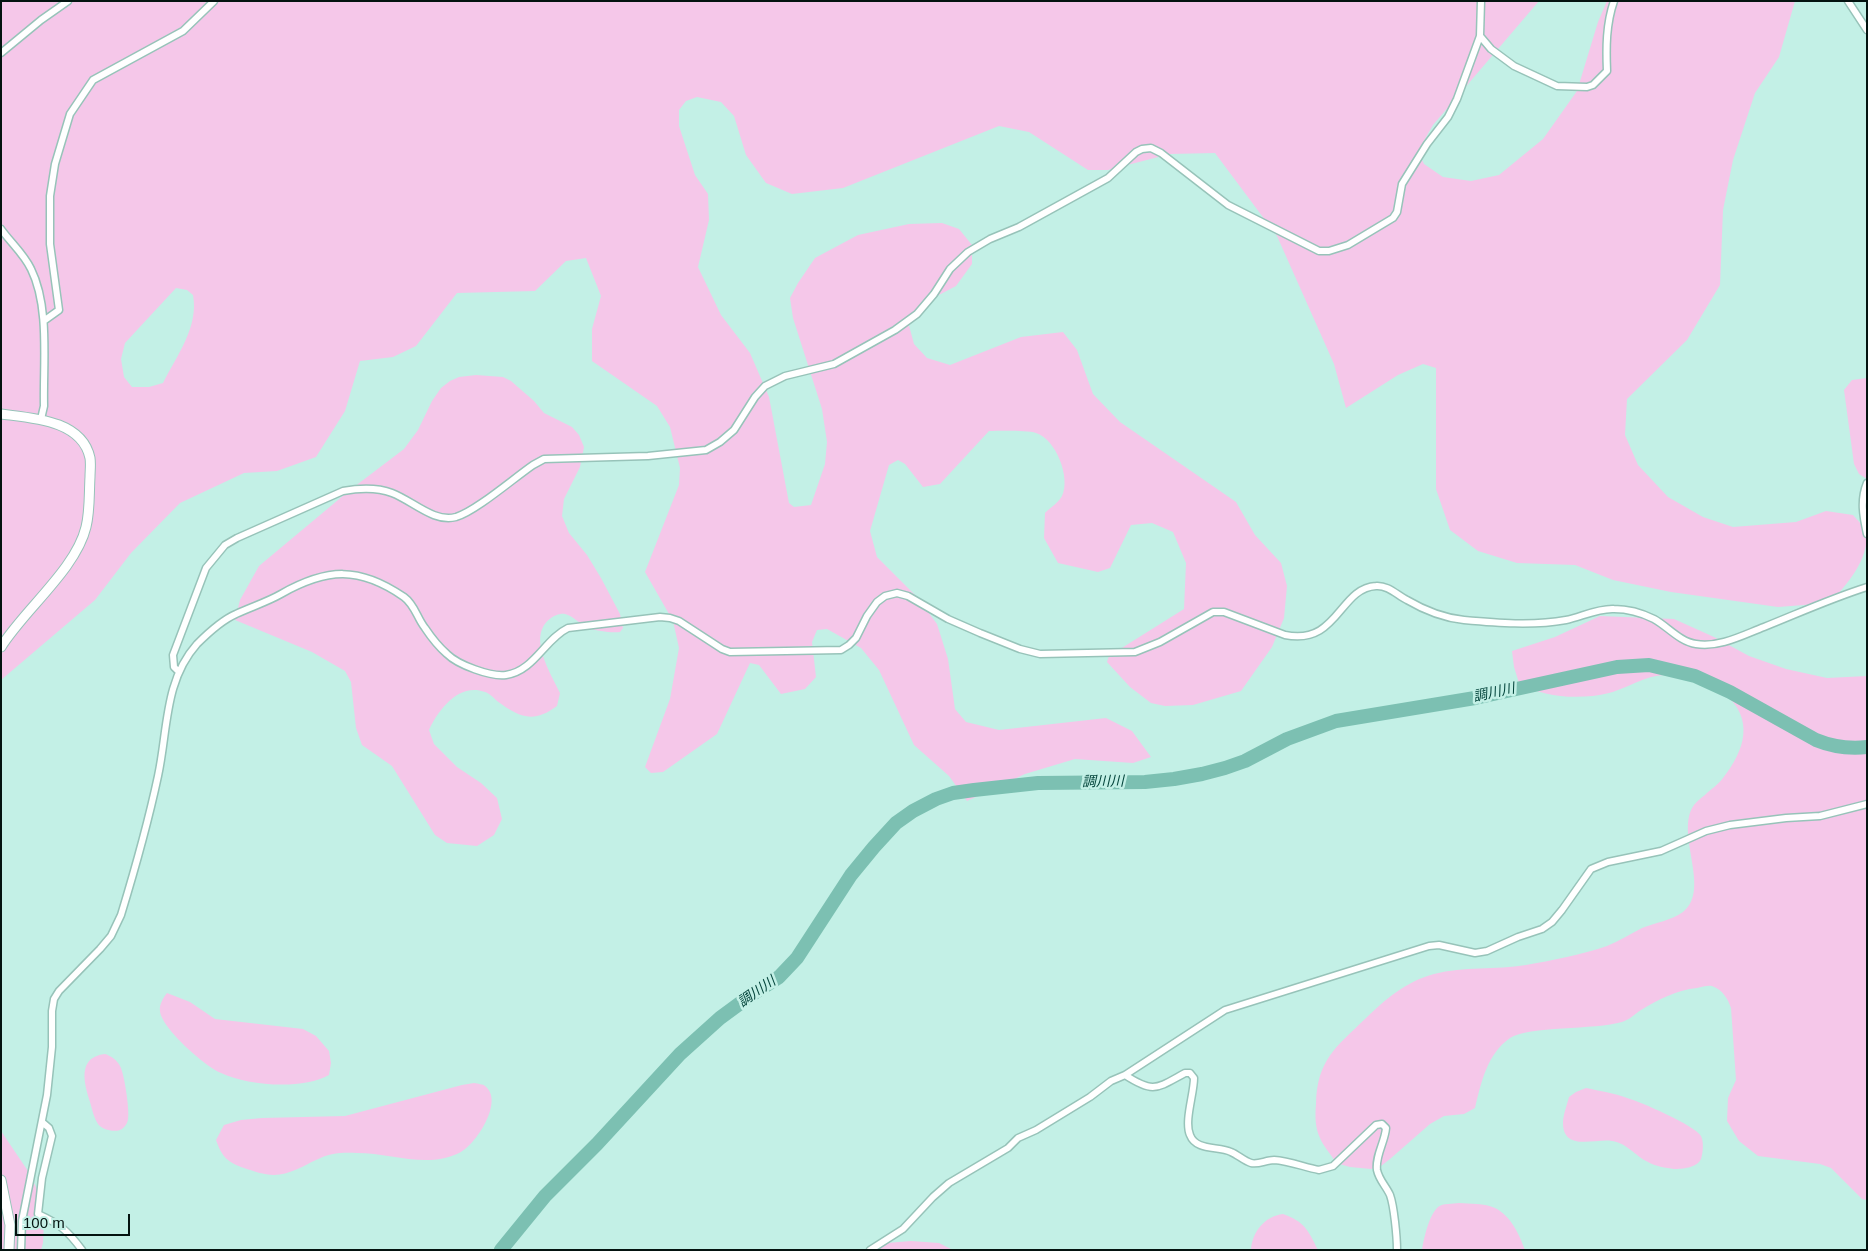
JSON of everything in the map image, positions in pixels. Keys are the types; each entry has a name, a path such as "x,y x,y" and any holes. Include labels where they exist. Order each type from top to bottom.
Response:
{"main road":[{"path":"1,414 41,419 68,429 81,439 90,458 86,527 77,549 54,582 1,647"},
{"path":"1,1180 10,1226 9,1250"}],"street":[{"path":"1,53 41,20 68,1"},
{"path":"45,320 59,310 50,244 50,196 55,164 70,114 93,80 183,30 214,1"},
{"path":"179,672 174,667 172,655 206,568 225,546 237,538 343,491 372,488 392,493 441,518 456,516 471,510 544,459 648,456 706,450 720,442 734,430 755,397 766,386 785,376 834,364 895,330 917,314 934,294 950,269 968,252 990,239 1019,227 1108,178 1136,152 1142,149 1151,148 1161,153 1228,205 1319,251 1328,251 1348,245 1393,218 1397,212 1402,184 1427,144 1448,117 1457,100 1480,36 1481,1"},
{"path":"1480,36 1490,48 1514,66 1557,86 1587,87 1593,85 1607,71 1606,39 1614,1"},
{"path":"1848,1 1867,30"},
{"path":"1,229 30,267 36,279 45,320 44,406 41,419"},
{"path":"1867,483 1863,493 1862,505 1867,534"},
{"path":"21,1250 22,1221 47,1095 52,1048 54,999 59,991 111,936 121,915 158,776 166,730 168,703 175,680 198,644 234,614 271,600 294,587 324,575 348,573 370,579 404,597 412,604 423,627 447,655 462,664 495,675 507,675 519,670 536,658 561,631 568,628 660,617 679,621 722,649 730,652 841,650 856,638 867,616 877,602 886,596 897,593 908,596 972,630 1020,649 1040,654 1061,655 1135,652 1160,642 1213,612 1224,612 1286,635 1296,637 1307,636 1320,631 1359,592 1378,586 1388,588 1406,600 1435,613 1456,619 1491,623 1565,620 1612,608 1633,611 1654,619 1693,644 1704,646 1719,644 1836,597 1867,587"},
{"path":"870,1250 903,1229 933,1197 949,1184 1008,1148 1018,1138 1036,1130 1090,1097 1111,1080 1125,1075 1193,1029 1225,1010 1429,946 1439,945 1475,952 1487,951 1542,929 1552,922 1591,869 1608,862 1661,851 1706,831 1730,825 1820,816 1867,804"},
{"path":"1125,1075 1148,1088 1158,1088 1185,1073 1190,1073 1194,1078 1188,1126 1190,1136 1194,1141 1203,1146 1231,1152 1249,1163 1256,1164 1275,1160 1319,1170 1324,1169 1333,1166 1376,1125 1382,1124 1386,1128 1386,1135 1377,1161 1377,1170 1380,1180 1390,1195 1397,1250"},
{"path":"42,1122 52,1136 42,1178 38,1214 53,1220 67,1230 82,1250"}],"shaded area":[{"path":"1,1 1539,1 1433,125 1418,151 1424,164 1443,177 1471,181 1499,175 1543,139 1577,91 1598,22 1607,1 1795,1 1779,57 1755,93 1733,160 1723,210 1720,285 1687,340 1627,399 1625,435 1638,465 1668,497 1703,517 1733,527 1796,522 1826,511 1853,515 1867,533 1864,553 1855,571 1830,603 1778,607 1671,592 1613,580 1575,565 1517,563 1478,551 1450,530 1436,489 1436,368 1423,364 1398,375 1346,408 1334,364 1277,236 1215,153 1170,154 1108,170 1088,170 1029,132 999,126 843,188 792,194 766,183 746,155 734,116 721,102 697,97 686,101 679,110 679,126 695,175 708,194 709,220 698,267 721,315 750,353 769,397 789,503 794,507 811,505 825,464 827,442 822,409 793,318 790,298 798,283 815,258 858,235 909,224 942,223 959,229 972,245 972,264 956,286 920,305 908,322 914,344 927,358 950,365 1021,337 1063,332 1077,350 1093,394 1120,422 1236,502 1255,535 1281,563 1287,586 1284,618 1272,647 1241,691 1193,705 1165,706 1151,703 1130,687 1107,662 1109,656 1184,609 1186,563 1173,532 1152,523 1131,525 1110,568 1098,572 1058,563 1044,538 1045,513 1061,498 1064,488 1065,479 1060,460 1050,443 1036,433 989,431 940,484 923,487 905,464 898,460 889,465 870,531 877,557 917,597 937,624 948,659 955,709 966,722 999,730 1106,718 1132,731 1151,757 1133,763 1075,759 1025,774 967,801 949,776 914,745 879,670 861,648 827,629 817,630 812,642 816,677 805,689 781,694 759,665 750,663 717,734 663,772 651,773 645,767 670,699 679,648 673,621 645,572 679,485 680,468 670,427 657,406 592,361 592,329 601,296 586,258 566,261 535,291 457,293 416,346 393,357 360,361 345,411 316,457 277,471 244,473 180,503 131,553 95,600 1,680","holes":["176,288 187,290 193,295 194,307 190,330 163,383 149,387 132,387 124,377 121,359 125,343"]},
{"path":"476,375 503,377 511,381 534,401 544,413 572,427 579,435 584,447 580,467 564,499 562,516 569,533 587,555 601,578 620,614 623,628 620,632 608,632 586,627 568,615 563,614 552,617 544,626 540,644 560,693 557,706 548,712 533,717 519,714 505,707 488,693 475,690 458,694 438,714 429,730 434,744 457,767 481,783 497,798 502,819 494,835 477,846 447,843 435,835 392,766 362,745 356,728 351,682 345,671 312,652 235,620 240,600 259,566 350,490 404,449 418,430 432,401 441,388 459,377"},
{"path":"1867,378 1867,479 1859,474 1854,464 1844,390 1852,380"},
{"path":"1600,616 1674,619 1714,637 1749,656 1786,669 1827,678 1867,676 1867,1200 1862,1199 1831,1168 1820,1164 1758,1156 1739,1141 1727,1121 1728,1098 1736,1080 1731,1008 1722,992 1710,986 1682,991 1668,996 1622,1022 1531,1032 1510,1038 1490,1061 1475,1108 1464,1114 1444,1116 1430,1124 1381,1166 1371,1169 1350,1167 1336,1163 1321,1141 1317,1130 1316,1113 1317,1089 1324,1065 1345,1038 1380,1005 1405,986 1434,974 1468,969 1526,965 1598,949 1642,928 1679,915 1691,902 1694,890 1694,875 1689,845 1689,817 1694,805 1717,785 1737,757 1743,735 1740,713 1734,703 1716,687 1686,676 1655,676 1614,692 1574,697 1551,695 1519,683 1512,651 1555,637"},
{"path":"167,993 190,1002 215,1019 303,1029 316,1036 329,1051 331,1063 329,1075 305,1083 275,1084 246,1081 221,1073 195,1055 168,1027 160,1011"},
{"path":"105,1054 114,1058 120,1066 126,1092 128,1120 123,1128 116,1131 106,1129 98,1124 86,1087 86,1065 96,1056"},
{"path":"474,1083 484,1085 490,1093 492,1102 490,1112 480,1133 473,1142 466,1149 447,1158 422,1160 370,1154 341,1153 331,1154 285,1174 270,1175 244,1168 229,1161 223,1155 216,1140 224,1125 241,1120 345,1116"},
{"path":"1586,1088 1634,1100 1667,1114 1688,1126 1702,1138 1701,1159 1689,1167 1668,1168 1648,1162 1617,1142 1582,1142 1568,1138 1564,1132 1563,1123 1569,1097"},
{"path":"1,1131 30,1174 39,1194 44,1221 41,1250 1,1250"},
{"path":"1459,1203 1487,1205 1501,1211 1514,1226 1525,1250 1422,1250 1427,1227 1438,1207"},
{"path":"1283,1214 1296,1220 1305,1228 1318,1250 1251,1250 1254,1237 1261,1226 1276,1215"},
{"path":"911,1241 939,1243 953,1250 872,1250 887,1243"}],"waterway":[{"name":"調川川","path":"501,1250 545,1196 597,1144 680,1054 720,1018 779,977 797,958 851,875 896,823 913,811 936,799 953,793 1038,783 1145,782 1202,774 1245,761 1287,739 1336,721 1475,698 1617,667 1649,665 1695,676 1730,692 1816,740 1841,747 1867,747"}]}
